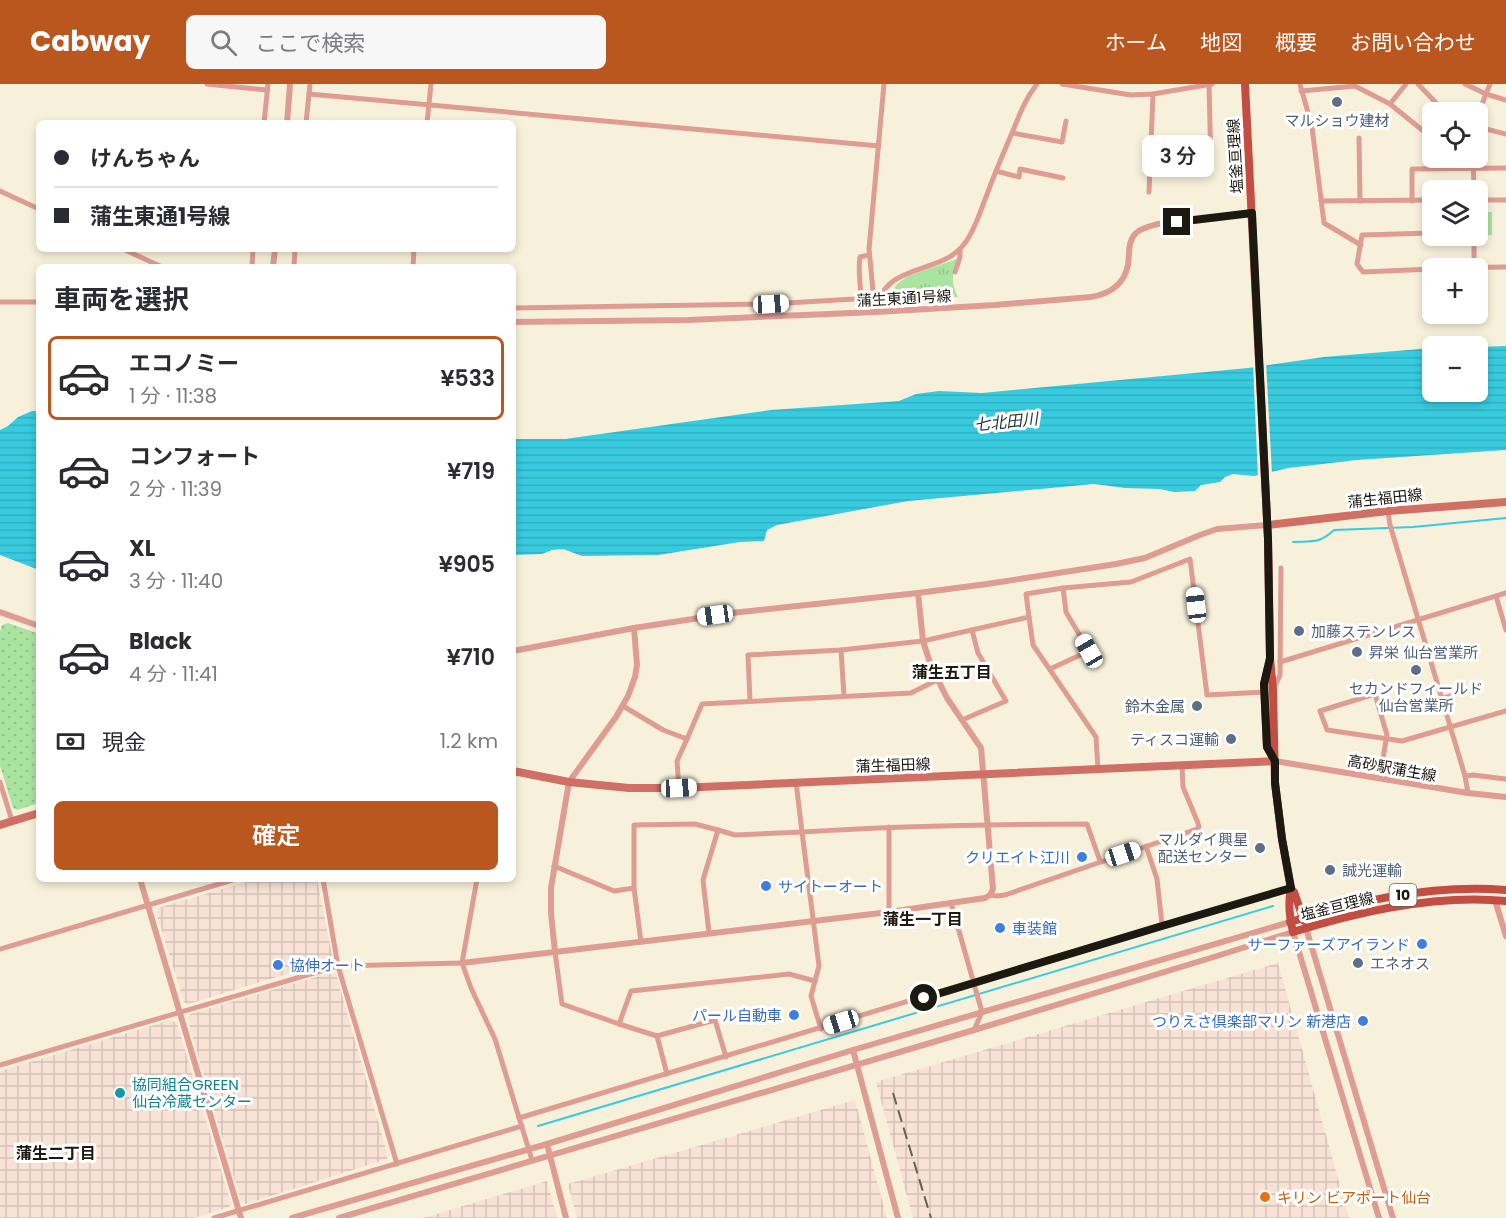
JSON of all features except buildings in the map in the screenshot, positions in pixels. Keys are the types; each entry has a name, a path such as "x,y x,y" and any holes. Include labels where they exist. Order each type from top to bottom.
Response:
{"main road":[{"name":"塩釜亘理線","path":"1245,84 1267,520 1269,691 1275,783 1282,839 1295,906 1290,922 1293,932 1338,918 1395,907 1447,901 1506,901"},
{"name":"蒲生福田線","path":"1267,520 1506,502"},
{"name":"塩釜亘理線","path":"1269,691 1268,704 1265,709 1267,747 1275,761"},
{"name":"蒲生福田線","path":"516,772 568,782 629,788 679,788 1275,761"},
{"path":"0,825 36,814"},
{"name":"塩釜亘理線","path":"1290,922 1378,898 1466,889 1506,890"},
{"path":"1295,906 1306,928"}],"street":[{"path":"207,84 268,87 264,120"},
{"path":"286,120 290,84"},
{"path":"306,120 310,84"},
{"path":"427,120 431,84"},
{"path":"878,301 873,291 869,249 884,84"},
{"path":"876,312 882,293 891,282 902,275 939,262 960,249 967,241 1028,96 1037,84"},
{"path":"1062,84 1131,95 1153,94 1211,84 1211,166"},
{"path":"1300,84 1312,128 1324,223 1360,245"},
{"path":"1390,104 1406,84"},
{"path":"1418,84 1435,102"},
{"path":"1465,84 1506,100"},
{"path":"1483,102 1490,84"},
{"path":"1301,91 1355,86 1390,104 1422,130"},
{"path":"309,94 879,147"},
{"path":"1149,192 1153,94"},
{"path":"1012,133 1062,142 1066,121"},
{"path":"1488,130 1506,134"},
{"path":"1359,138 1360,201"},
{"path":"1412,201 1412,169 1506,168"},
{"path":"996,171 1019,177 1020,169 1063,178"},
{"path":"1473,169 1474,180"},
{"path":"0,191 36,208"},
{"path":"1321,201 1422,200"},
{"path":"1488,200 1506,200"},
{"name":"蒲生東通1号線","path":"516,322 688,320 876,312 1091,297 1104,295 1123,278 1128,266 1130,242 1137,232 1158,224 1252,213"},
{"path":"1422,233 1362,235 1357,264 1363,272 1422,269"},
{"path":"956,272 960,249"},
{"path":"130,252 156,264"},
{"path":"516,308 771,304 854,299 861,295 858,261 860,257 869,255"},
{"path":"1488,267 1506,267"},
{"path":"0,302 36,302"},
{"path":"1388,511 1392,532 1466,776 1468,793"},
{"path":"516,650 634,628 732,613 987,584 1137,560 1209,531 1267,520"},
{"path":"1098,769 1096,737 1033,645 1026,594 1131,582 1190,559 1207,695 1269,691 1280,675 1281,568"},
{"path":"1050,669 1089,651 1066,612 1063,588"},
{"path":"918,593 923,641 931,666 937,680 981,748 993,889 990,895"},
{"path":"1280,662 1506,593"},
{"path":"1496,596 1506,630"},
{"path":"0,614 36,625"},
{"path":"750,701 748,655 841,650 923,641 1029,617"},
{"path":"634,628 637,665 632,686 623,706 568,782 551,888 551,913 562,1004 657,1036 715,1020 726,1056"},
{"path":"962,720 1006,701 978,653 972,630"},
{"path":"841,650 844,696"},
{"path":"679,788 677,761 702,704 911,693 937,680"},
{"path":"1442,699 1476,688"},
{"path":"1380,778 1386,740 1387,735 1375,694 1320,711 1327,730 1386,740 1402,741 1506,711"},
{"path":"623,706 663,730 687,739"},
{"name":"高砂駅蒲生線","path":"1275,761 1468,793 1506,797"},
{"path":"0,1065 338,966 462,963 889,912 990,895 1005,895 1198,828 1183,787 1182,766"},
{"path":"1466,776 1473,774 1506,779"},
{"path":"0,782 12,821"},
{"path":"796,782 819,966 811,996 821,1029"},
{"path":"641,942 634,888 634,825 695,824 735,835 890,827 1087,824 1100,861"},
{"path":"889,912 890,827"},
{"path":"709,933 703,880 718,831"},
{"path":"1146,846 1157,879 1162,926"},
{"path":"554,866 614,891 634,888"},
{"path":"141,882 240,1214"},
{"path":"0,949 226,882"},
{"path":"324,882 338,966 397,1164"},
{"path":"476,882 462,963 495,1039 532,1160"},
{"path":"519,1118 975,985 1162,926 1292,891"},
{"path":"1495,900 1506,936"},
{"path":"951,903 982,1012 974,1030"},
{"path":"292,1218 1290,922"},
{"path":"1306,928 1393,1218"},
{"path":"339,1218 768,1092 1293,932 1379,1218"},
{"path":"619,1024 631,991 789,974 815,981"},
{"path":"657,1036 668,1074"},
{"path":"853,1050 898,1218"},
{"path":"763,1077 768,1092"},
{"path":"214,1218 240,1214 522,1126"},
{"path":"547,1143 566,1218"}],"shaded area":[{"path":"246,882 318,882 333,960 188,1004 184,1002 156,912 158,908"},
{"path":"1278,963 1349,1218 913,1218 876,1082"},
{"path":"330,973 336,974 387,1159 246,1204 241,1201 187,1018 190,1014"},
{"path":"171,1020 177,1023 231,1204 229,1207 194,1218 0,1218 0,1071"},
{"path":"855,1100 887,1218 577,1218 568,1184"},
{"path":"547,1181 557,1218 423,1218"}],"green space":[{"path":"1488,212 1492,212 1492,235 1488,235"},
{"path":"957,259 953,278 958,297 886,299 897,284 908,276"},
{"path":"8,623 36,633 36,804 17,810 13,808 0,766 0,632 2,625"}],"water":[{"name":"七北田川","path":"1506,346 1506,450 1357,460 1288,468 1254,476 1233,474 1220,482 1201,485 1195,491 1174,492 1094,484 908,501 777,525 767,530 764,541 740,542 658,555 582,556 563,549 542,554 516,555 516,439 565,439 771,410 899,401 916,394 939,391 982,393 1248,368 1324,357 1422,349 1422,402 1488,402 1488,347"},
{"path":"36,411 36,569 0,555 0,430 18,417"}],"pier":[{"path":"1266,362 1272,474 1258,478 1253,364"}],"waterway":[{"path":"1293,542 1319,540 1334,530 1413,527 1506,518"},
{"path":"538,1126 1273,906"}],"railway":[{"path":"893,1093 931,1218"}],"place":[{"name":"マルショウ建材","path":"1337,102"},
{"name":"加藤ステンレス","path":"1299,631"},
{"name":"昇栄 仙台営業所","path":"1357,652"},
{"name":"セカンドフィールド 仙台営業所","path":"1416,670"},
{"name":"鈴木金属","path":"1197,706"},
{"name":"ティスコ運輸","path":"1231,739"},
{"name":"マルダイ興星 配送センター","path":"1260,848"},
{"name":"クリエイト江川","path":"1082,857"},
{"name":"誠光運輸","path":"1330,870"},
{"name":"サイトーオート","path":"766,886"},
{"name":"車装館","path":"1000,928"},
{"name":"サーファーズアイランド","path":"1422,944"},
{"name":"エネオス","path":"1358,963"},
{"name":"協伸オート","path":"278,965"},
{"name":"パール自動車","path":"794,1015"},
{"name":"つりえさ倶楽部マリン 新港店","path":"1363,1021"},
{"name":"協同組合GREEN 仙台冷蔵センター","path":"120,1093"},
{"name":"キリン ビアポート仙台","path":"1265,1197"}],"district":[{"name":"蒲生五丁目","path":"952,672"},
{"name":"蒲生一丁目","path":"923,919"},
{"name":"蒲生二丁目","path":"56,1153"}],"route":[{"path":"924,998 1291,888 1282,839 1275,783 1275,761 1267,747 1264,684 1270,658 1268,539 1252,213 1177,222"}]}
